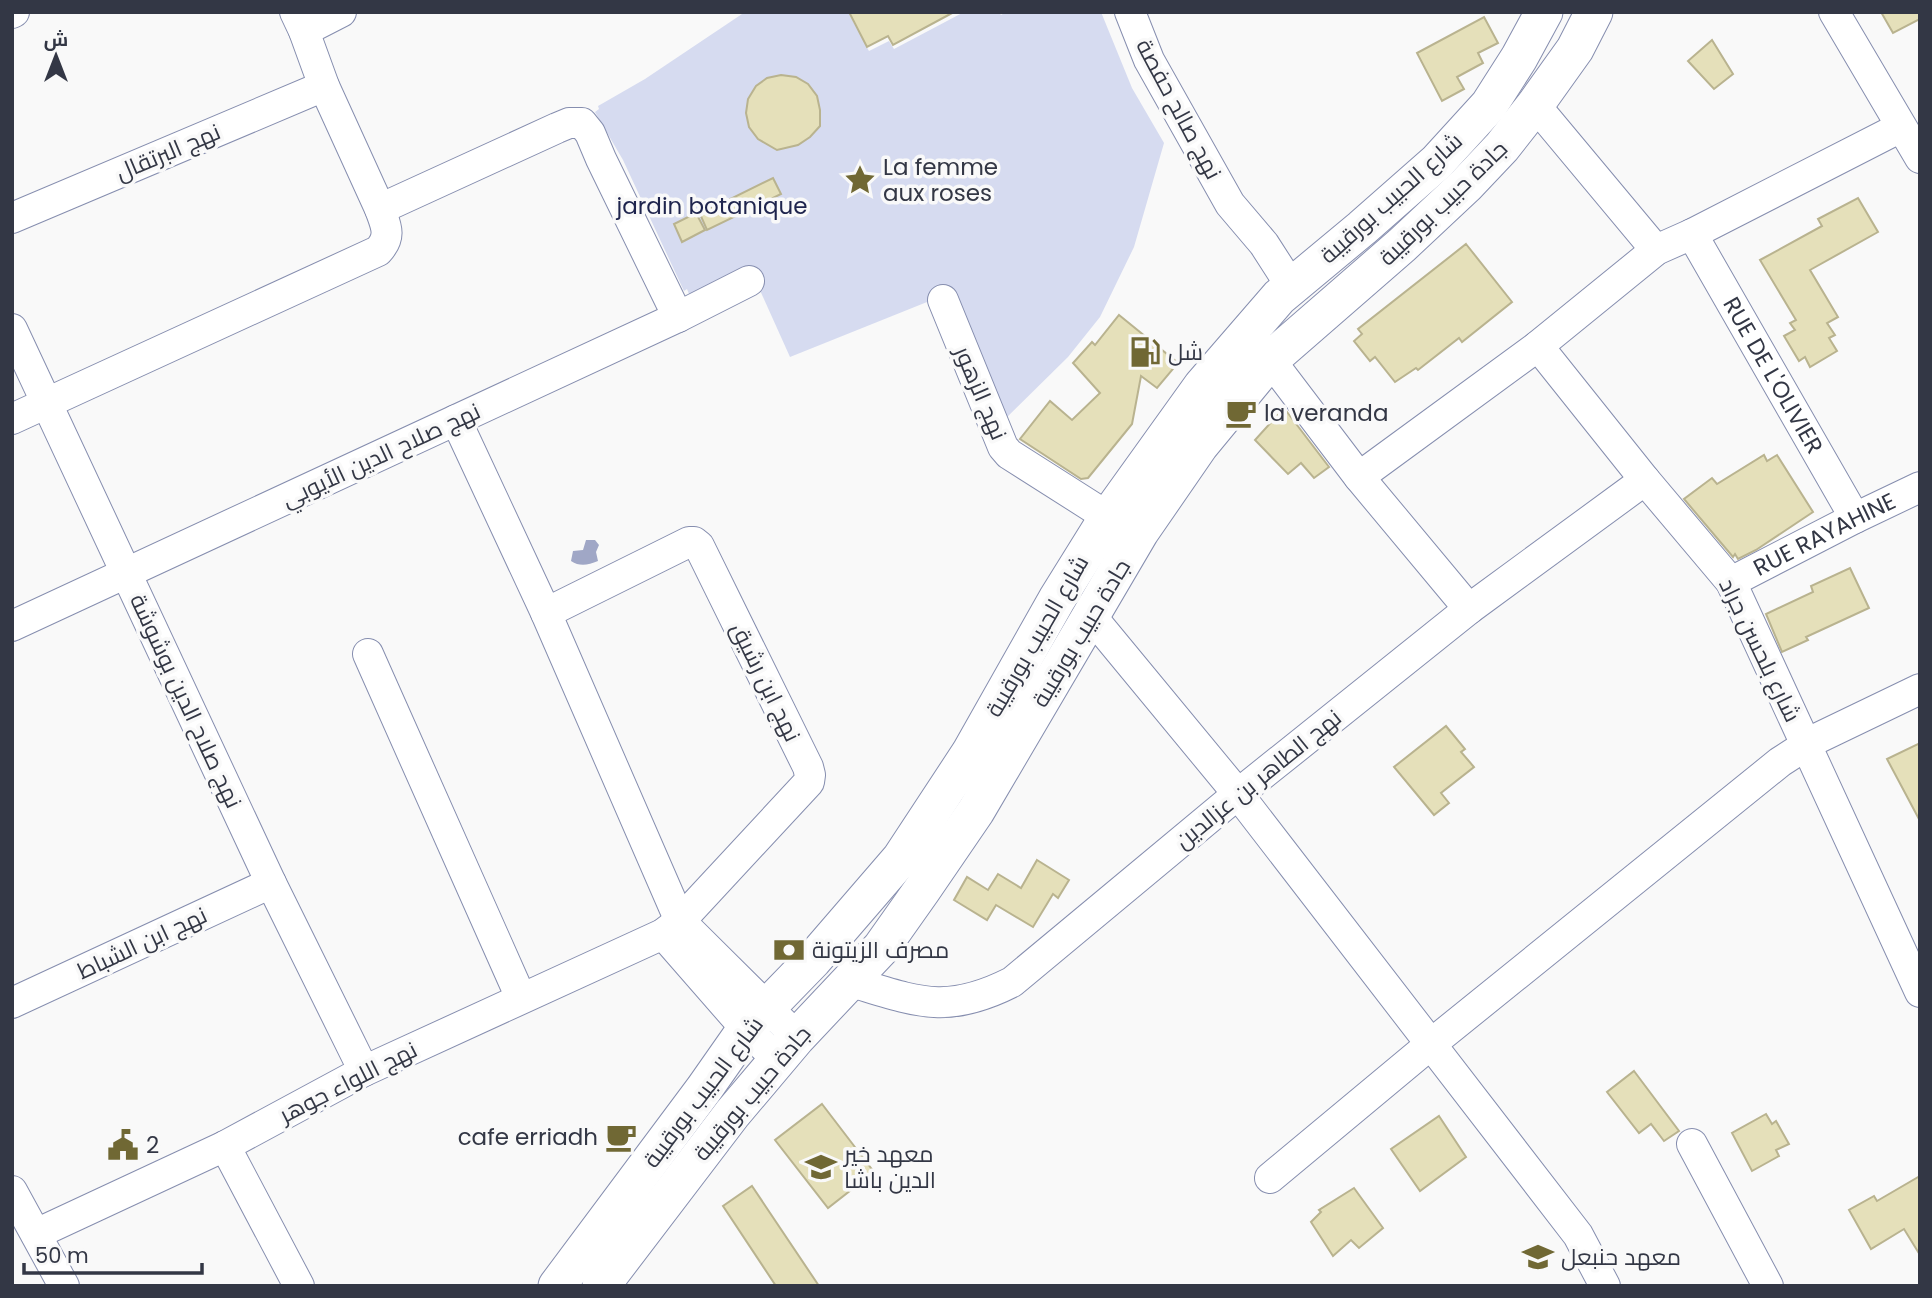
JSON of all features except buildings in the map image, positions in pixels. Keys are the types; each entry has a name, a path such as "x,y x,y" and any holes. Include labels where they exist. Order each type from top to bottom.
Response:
{"main road":[{"name":"شارع الحبيب بورقيبة","path":"557,1286 757,1019 813,960 901,858 970,753 1057,599 1108,517 1202,386 1259,345 1291,286 1437,162 1489,105 1544,12"},
{"name":"جادة حبيب بورقيبة","path":"601,1286 732,1114 787,1048 881,948 968,823 1140,532 1200,445 1259,345 1402,245 1466,185 1502,147 1535,105 1575,48 1594,12"}],"street":[{"path":"12,419 378,251 386,243 387,235 380,209 324,86 299,22 341,12"},
{"name":"نهج صالح حفصة","path":"1130,12 1149,60 1230,204 1264,244 1291,286"},
{"path":"1834,12 1920,158"},
{"name":"نهج البرتقال","path":"12,218 324,86"},
{"path":"1535,105 1656,250"},
{"path":"380,209 557,128 569,123 582,123 590,133 678,317"},
{"path":"1359,477 1538,345 1656,250 1901,127"},
{"name":"RUE DE L'OLIVIER","path":"1692,234 1855,518"},
{"name":"نهج صلاح الدين الأيوبي","path":"12,626 678,317 749,281"},
{"name":"نهج الزهور","path":"943,300 1003,447 1009,454 1108,517"},
{"name":"نهج صلاح الدين بوشوشة","path":"12,329 271,883 364,1071"},
{"path":"1259,345 1359,477 1469,609"},
{"name":"شارع بلحسن جراد","path":"1538,345 1645,480 1731,582 1920,992"},
{"path":"456,420 546,613 671,928 787,1048"},
{"name":"نهج الطاهر بن عزالدين","path":"848,981 914,1000 946,1004 991,993 1012,982 1238,794 1469,609 1645,480"},
{"name":"RUE RAYAHINE","path":"1731,582 1920,487"},
{"name":"نهج ابن رشيق","path":"546,613 688,542 694,542 699,546 808,767 809,782 671,928"},
{"path":"1091,616 1238,794 1578,1234 1605,1286"},
{"path":"368,654 521,998"},
{"path":"1270,1178 1758,780 1806,744 1920,689"},
{"name":"نهج ابن الشباط","path":"12,1003 271,883"},
{"name":"نهج اللواء جوهر","path":"36,1234 225,1146 364,1071 671,928"},
{"path":"1692,1144 1768,1286"},
{"path":"225,1146 299,1286"},
{"path":"12,1191 64,1286"}],"green space":[{"name":"jardin botanique","path":"745,12 848,12 869,51 889,41 894,49 964,12 999,12 1001,15 1006,12 1101,12 1132,88 1164,143 1134,247 1100,317 1068,357 1000,424 942,296 790,357 749,266 689,294 687,289 684,291 623,160 595,112 599,109 598,106 645,79"}],"shaded area":[{"path":"586,540 595,540 599,545 596,552 598,561 584,565 571,561 573,551 583,550"}],"place":[{"name":"La femme aux roses","path":"860,180"},
{"name":"شل","path":"1145,352"},
{"name":"la veranda","path":"1241,413"},
{"name":"مصرف الزيتونة","path":"789,950"},
{"name":"cafe erriadh","path":"621,1137"},
{"name":"2","path":"123,1145"},
{"name":"معهد خير الدين باشا","path":"821,1167"},
{"name":"معهد حنبعل","path":"1538,1257"}]}
